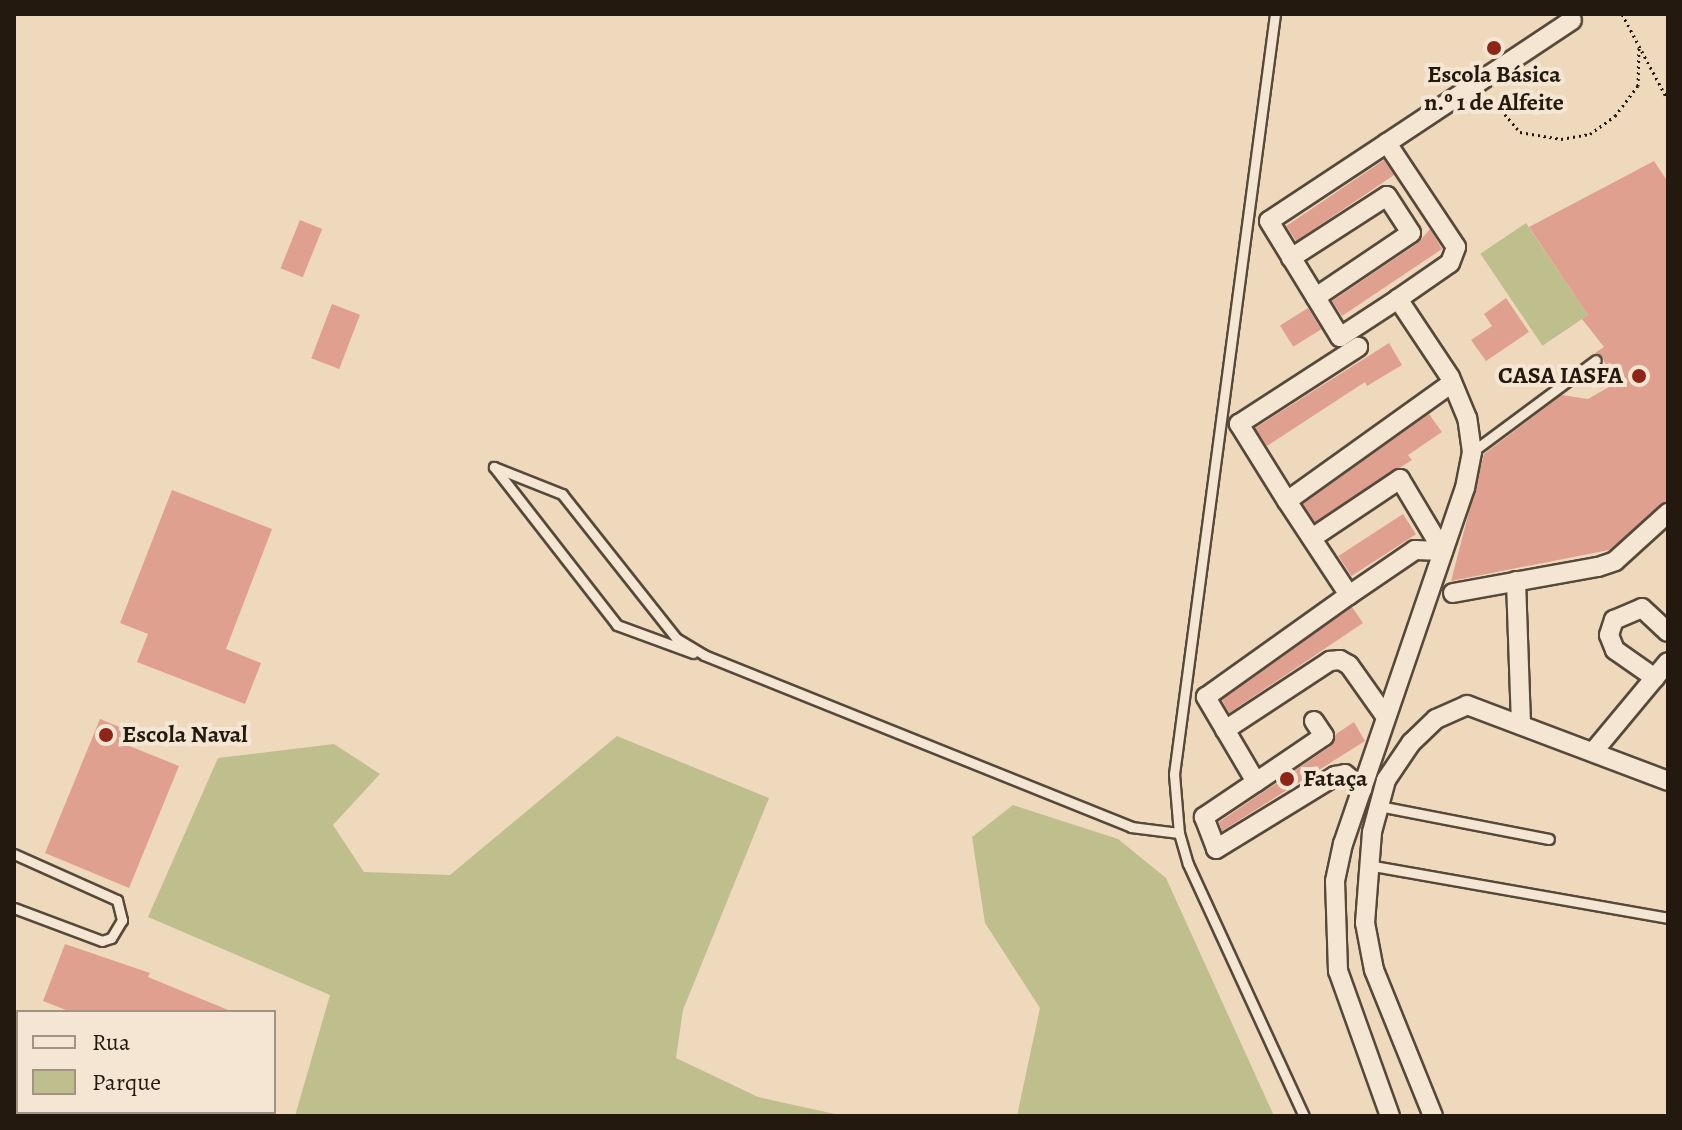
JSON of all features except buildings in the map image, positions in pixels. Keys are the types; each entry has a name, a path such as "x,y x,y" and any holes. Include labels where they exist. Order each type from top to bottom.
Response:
{"street":[{"path":"1387,143 1456,247 1450,263 1340,337 1269,221 1572,20"},
{"path":"1291,258 1387,196 1411,233 1316,297"},
{"path":"1390,1116 1345,1003 1334,944 1335,881 1362,789 1443,551 1472,452 1467,418 1452,383 1398,299"},
{"path":"1349,595 1239,424 1358,347"},
{"path":"1287,501 1452,383"},
{"path":"1312,538 1400,479 1443,551"},
{"path":"1453,593 1615,561 1668,513"},
{"path":"1256,782 1206,697 1415,550 1443,551"},
{"path":"1516,581 1521,725"},
{"path":"1655,678 1615,650 1609,635 1614,620 1642,608 1668,632"},
{"path":"1225,730 1330,661 1340,660 1349,665 1386,717"},
{"path":"1593,752 1668,662"},
{"path":"1433,1116 1374,970 1365,923 1368,865 1379,806 1386,780 1411,743 1436,719 1467,705 1668,781"},
{"path":"1314,721 1324,736 1204,817 1216,849 1335,776 1345,774 1362,789"}],"lane":[{"path":"1275,14 1177,738 1179,833 1304,1116"},
{"path":"1472,452 1596,360"},
{"path":"704,655 676,638 562,494 494,467 617,625 704,655 1131,827 1179,833"},
{"path":"1379,806 1549,839"},
{"path":"14,854 117,900 122,920 111,938 102,941 14,908"},
{"path":"1368,865 1668,918"}],"path":[{"path":"1622,14 1668,100"},
{"path":"1478,83 1520,132 1561,139 1590,134 1615,116 1638,86 1639,45"}],"green space":[{"path":"1526,223 1588,315 1542,346 1480,254"},
{"path":"617,736 769,798 683,1010 676,1058 758,1097 844,1116 295,1116 330,995 148,917 218,758 334,744 380,774 333,825 364,872 450,875"},
{"path":"1013,805 1118,839 1166,878 1274,1116 1017,1116 1040,1008 985,923 972,837"}],"place":[{"name":"Escola Básica n.º 1 de Alfeite","path":"1494,48"},
{"name":"CASA IASFA","path":"1639,376"},
{"name":"Escola Naval","path":"106,735"},
{"name":"Fataça","path":"1287,779"}]}
